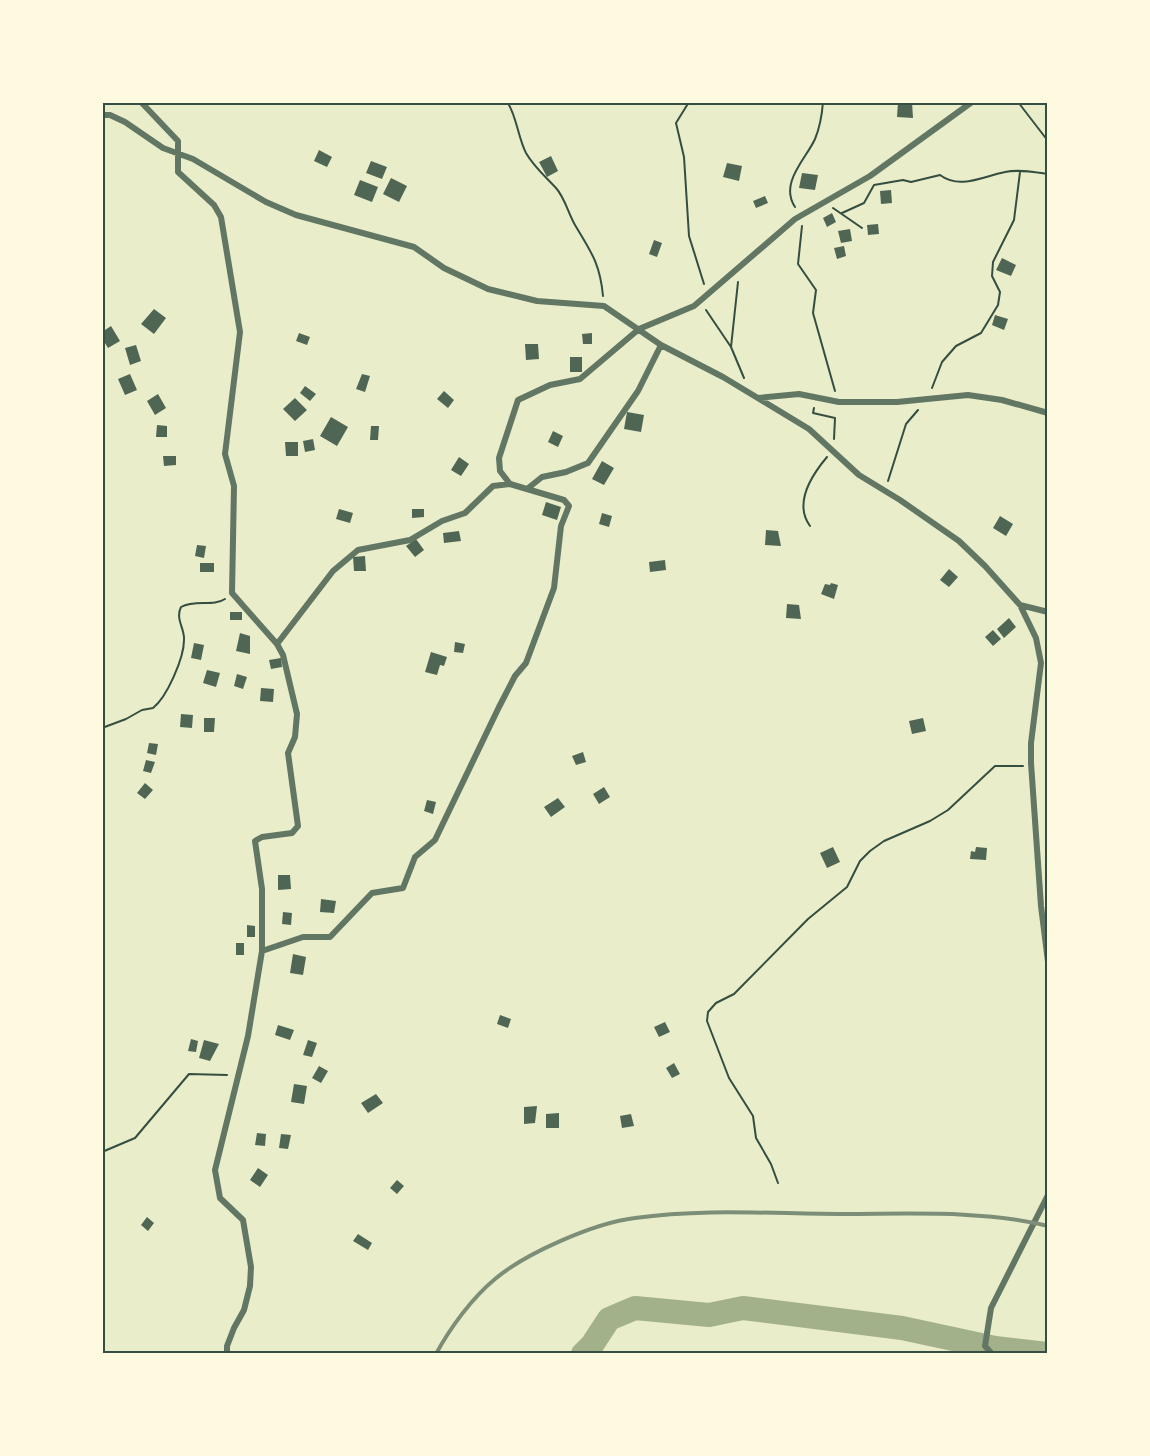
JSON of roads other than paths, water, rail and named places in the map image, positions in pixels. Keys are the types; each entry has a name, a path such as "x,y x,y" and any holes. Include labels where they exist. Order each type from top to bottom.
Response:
{"street":[{"path":"141,102 175,136 179,145 178,172 219,210 224,247 236,290 240,332 225,453 234,486 232,593 277,644 283,655 297,714 297,729 288,753 298,824 292,833 262,837 255,841 262,889 262,951 252,1014 215,1170 220,1198 243,1220 251,1274 244,1310 227,1346 227,1354"},
{"path":"510,484 498,464 518,400 550,385 580,379 639,329 680,314 707,295 736,267 801,215 870,176 972,102"},
{"path":"102,115 110,115 125,122 153,143 193,159 266,202 296,215 414,247 444,268 488,290 537,301 604,306 661,345 809,429 859,475 885,490 959,541 1020,604 1036,638 1041,663 1031,742 1031,763 1041,906 1048,962"},
{"path":"527,489 542,477 566,472 588,463 638,391 661,345"},
{"path":"758,398 799,394 839,402 986,396 1048,413"},
{"path":"262,951 303,937 327,938 334,935 372,893 403,888 415,857 435,840 510,686 526,663 554,588 561,526 568,502 510,484 493,486 465,513 442,521 410,540 358,550 333,571 277,644"},
{"path":"1020,604 1048,612"},
{"path":"992,1354 985,1346 991,1308 1048,1195"}],"waterway":[{"path":"583,1354 592,1345 609,1319 635,1308 709,1315 743,1308 902,1328 995,1348 1047,1354"}],"railway":[{"path":"436,1354 470,1304 508,1269 561,1241 618,1221 661,1215 713,1212 921,1214 998,1217 1048,1226"}]}
